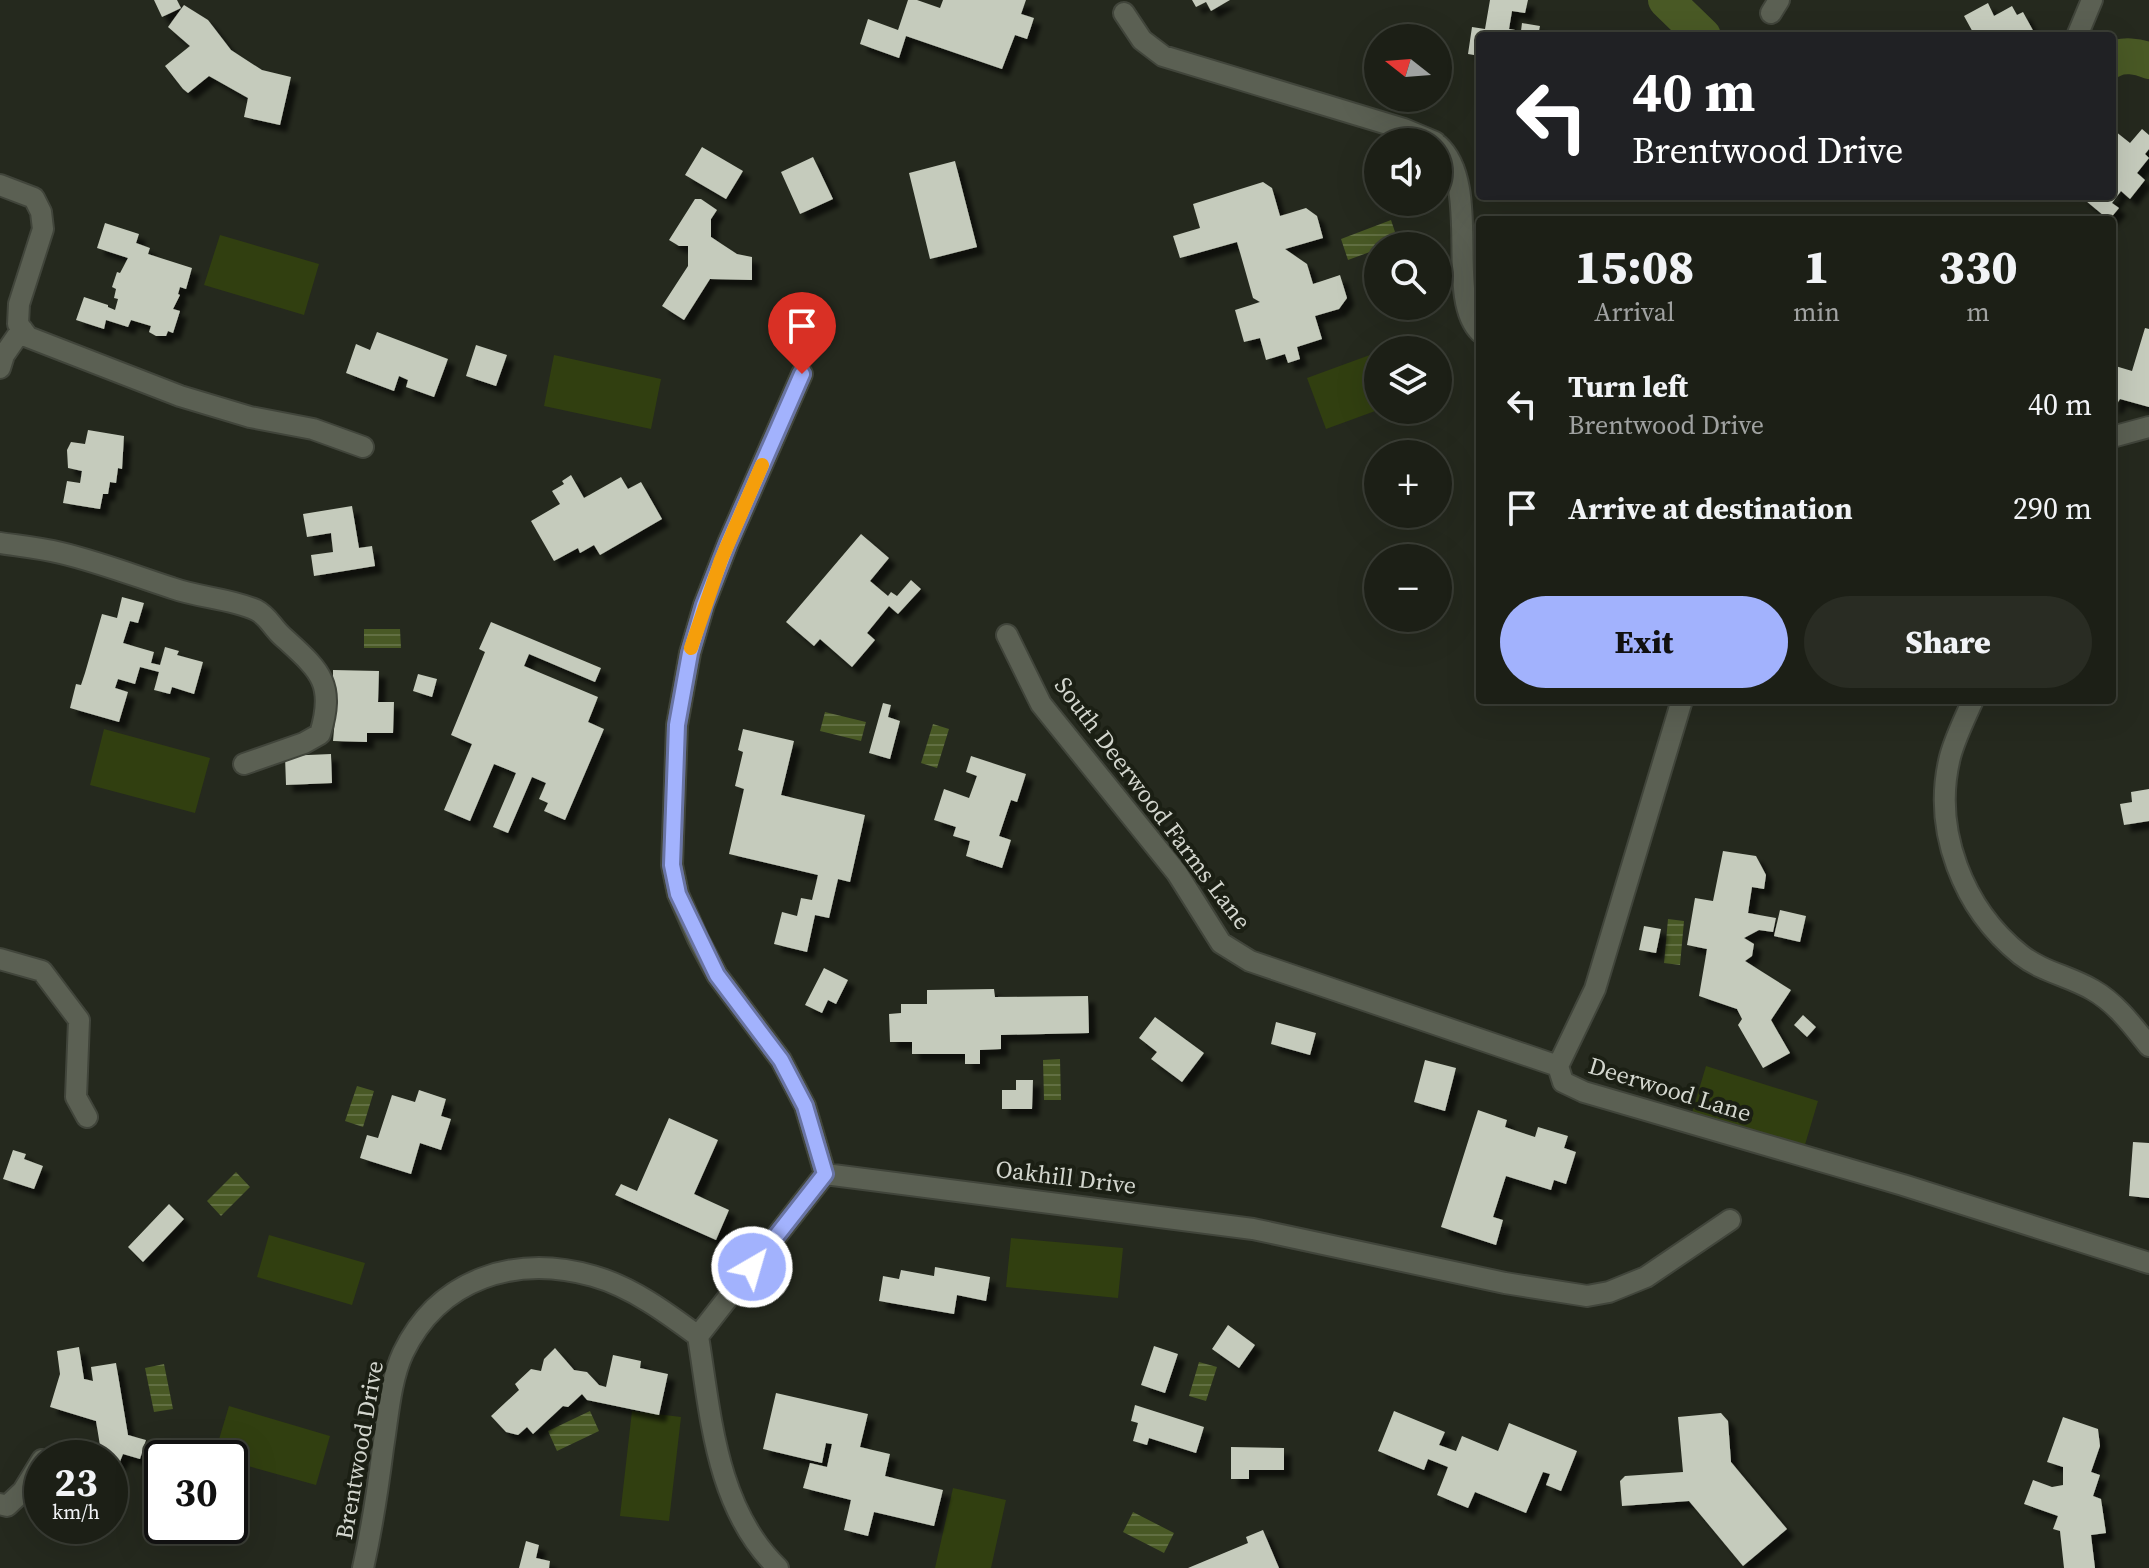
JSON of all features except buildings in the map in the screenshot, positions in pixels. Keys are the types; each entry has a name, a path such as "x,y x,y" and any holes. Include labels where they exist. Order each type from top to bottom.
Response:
{"street":[{"path":"2079,32 2092,0"},
{"path":"1124,13 1149,47 1163,56 1401,128"},
{"path":"1452,162 1457,180 1464,246 1465,304 1468,317 1476,327"},
{"path":"0,185 34,198 41,212 43,229 19,304 18,324 28,337 180,396 250,417 313,429 363,447"},
{"path":"0,368 4,355 22,329"},
{"path":"778,1568 748,1529 730,1497 716,1443 698,1336 825,1174 805,1106 781,1060 717,975 678,894 672,865 677,725 690,653 704,605 728,543 802,374"},
{"path":"2116,436 2149,427"},
{"path":"0,543 60,553 176,589 220,598 256,610 267,618 323,678 327,711 320,734 304,743 244,764"},
{"name":"South Deerwood Farms Lane","path":"1007,635 1041,704 1177,873 1221,943 1250,961 1558,1066"},
{"name":"Deerwood Lane","path":"1681,704 1595,989 1558,1066 1563,1082 1584,1092 1903,1185 2149,1263"},
{"path":"1971,704 1950,757 1944,799 1947,834 1956,867 1991,924 2022,955 2046,971 2100,995 2130,1022 2149,1046"},
{"path":"0,959 42,971 79,1020 76,1097 87,1117"},
{"name":"Oakhill Drive","path":"825,1174 1253,1229 1505,1283 1587,1296 1609,1292 1646,1277 1730,1220"},
{"name":"Brentwood Drive","path":"363,1568 374,1516 389,1405 402,1355 418,1327 459,1287 516,1269 568,1270 595,1276 657,1306 698,1336"},
{"path":"0,1504 7,1506 24,1489"}],"shaded area":[{"path":"1391,220 1395,232 1364,232 1364,254 1348,260 1341,239"},
{"path":"220,235 319,264 304,315 204,285"},
{"path":"554,355 661,379 651,429 544,406"},
{"path":"1364,357 1364,415 1326,429 1307,378"},
{"path":"364,629 400,629 401,648 364,648"},
{"path":"825,712 866,722 861,741 820,731"},
{"path":"933,724 949,729 937,768 921,763"},
{"path":"104,729 210,758 195,813 90,785"},
{"path":"1668,919 1684,921 1680,965 1664,963"},
{"path":"1060,1059 1061,1100 1044,1100 1043,1060"},
{"path":"1706,1066 1818,1101 1804,1148 1692,1113"},
{"path":"357,1086 374,1091 363,1127 345,1121"},
{"path":"236,1172 250,1187 221,1216 207,1201"},
{"path":"269,1235 365,1263 352,1305 257,1277"},
{"path":"1011,1238 1123,1248 1118,1298 1006,1287"},
{"path":"1199,1362 1217,1367 1206,1401 1189,1396"},
{"path":"164,1364 173,1409 154,1412 145,1368"},
{"path":"229,1406 330,1436 316,1485 248,1466 248,1440 219,1440"},
{"path":"590,1411 599,1431 557,1451 548,1431"},
{"path":"632,1411 681,1417 669,1521 620,1516"},
{"path":"953,1488 1006,1500 991,1568 935,1568"},
{"path":"1133,1512 1174,1533 1164,1553 1123,1532"}],"waterway":[{"path":"1666,0 1699,32"},
{"path":"2116,59 2130,56 2149,61"}],"slow traffic":[{"path":"691,648 721,560 762,465"}],"route":[{"path":"752,1267 825,1174 805,1106 781,1060 717,975 678,894 672,865 677,725 690,653 704,605 802,374"}]}
